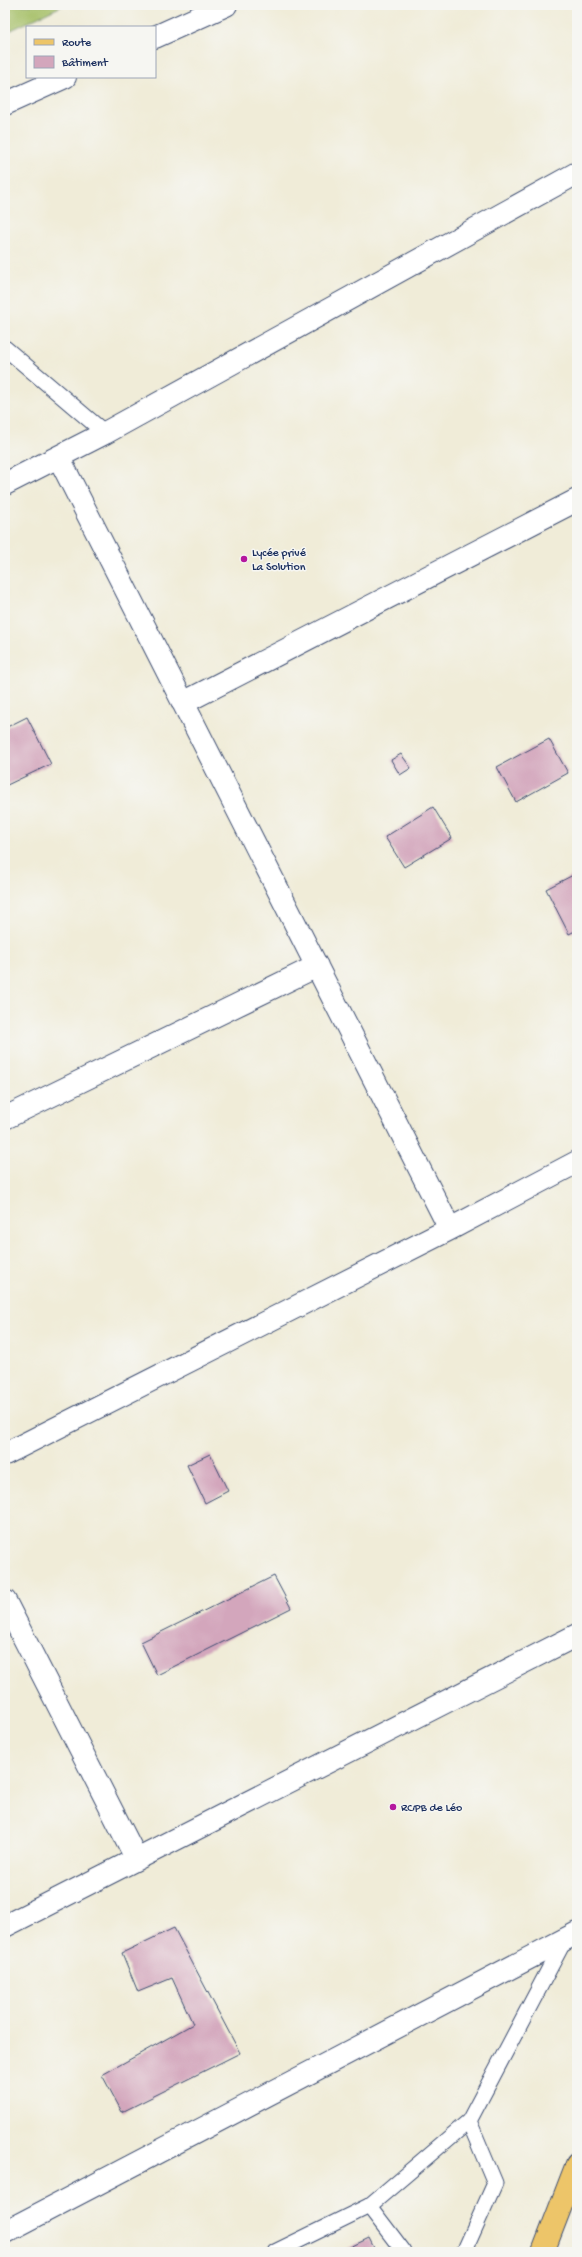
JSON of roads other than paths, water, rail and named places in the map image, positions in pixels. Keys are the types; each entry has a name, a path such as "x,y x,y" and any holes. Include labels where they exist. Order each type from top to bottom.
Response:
{"main road":[{"path":"543,2252 577,2164"}],"street":[{"path":"156,37 226,5"},
{"path":"5,104 63,78"},
{"path":"5,484 59,458 105,433 577,173"},
{"path":"59,458 450,1229"},
{"path":"183,703 577,500"},
{"path":"5,1118 317,966"},
{"path":"5,1454 450,1229 577,1162"},
{"path":"5,1601 136,1858"},
{"path":"5,1926 136,1858 577,1635"},
{"path":"5,2232 571,1936"}],"lane":[{"path":"5,348 105,433"},
{"path":"275,2252 369,2206 469,2122 571,1936"},
{"path":"464,2252 495,2183 469,2122"},
{"path":"369,2206 404,2252"}],"place":[{"name":"Lycée privé La Solution","path":"244,559"},
{"name":"RCPB de Léo","path":"393,1807"}]}
